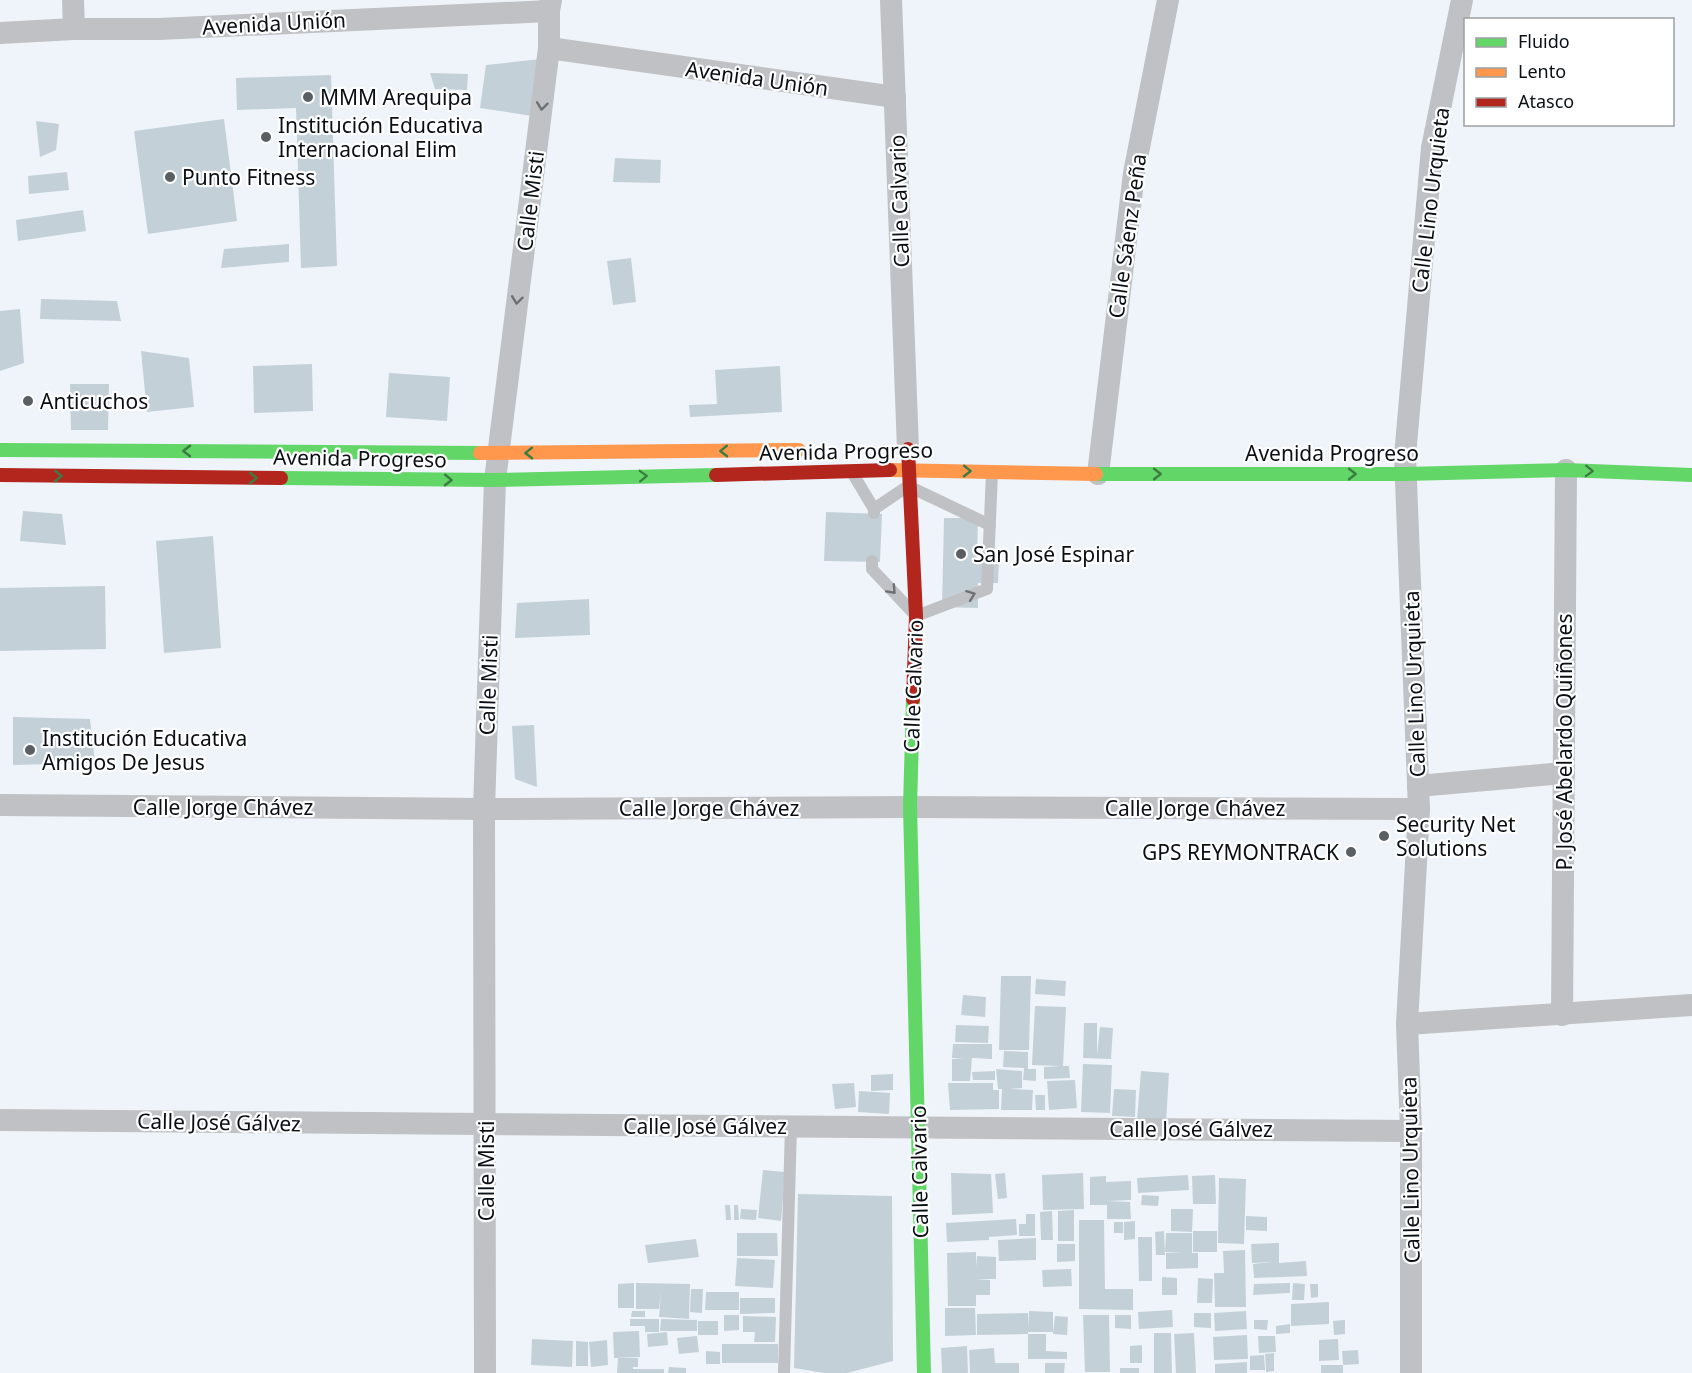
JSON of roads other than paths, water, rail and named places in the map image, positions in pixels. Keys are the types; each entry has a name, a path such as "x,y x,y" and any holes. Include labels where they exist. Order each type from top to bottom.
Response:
{"main road":[{"name":"Avenida Progreso","path":"0,450 498,453 814,450"},
{"name":"Avenida Progreso","path":"0,475 495,480 851,471 908,454 993,472 1099,462 1405,460 1566,461 1692,475"},
{"name":"Calle Calvario","path":"908,454 916,616 910,807 924,1373"}],"street":[{"path":"73,0 74,29"},
{"name":"Calle Calvario","path":"891,0 908,454"},
{"name":"Calle Sáenz Peña","path":"1099,462 1134,173 1168,0"},
{"name":"Calle Lino Urquieta","path":"1411,1373 1411,1131 1407,1024 1419,809 1405,460 1432,148 1462,0"},
{"name":"Avenida Unión","path":"0,33 159,28 550,5"},
{"name":"Calle Misti","path":"485,1373 484,809 495,480 549,48 550,5"},
{"name":"Avenida Unión","path":"549,48 895,98"},
{"name":"P. José Abelardo Quiñones","path":"1562,1015 1566,461"},
{"path":"1418,786 1564,773"},
{"name":"Calle Jorge Chávez","path":"0,805 484,809 910,807 1419,809"},
{"path":"1407,1024 1692,1005"},
{"name":"Calle José Gálvez","path":"0,1120 486,1126 1411,1131"}],"lane":[{"path":"851,471 874,511 908,486 990,525"},
{"path":"872,561 872,569 916,616 987,589 993,472"},
{"path":"784,1373 791,1126"}],"place":[{"name":"MMM Arequipa","path":"308,97"},
{"name":"Institución Educativa Internacional Elim","path":"266,137"},
{"name":"Punto Fitness","path":"170,177"},
{"name":"Anticuchos","path":"28,401"},
{"name":"San José Espinar","path":"961,554"},
{"name":"Institución Educativa Amigos De Jesus","path":"30,750"},
{"name":"Security Net Solutions","path":"1384,836"},
{"name":"GPS REYMONTRACK","path":"1351,852"}]}
